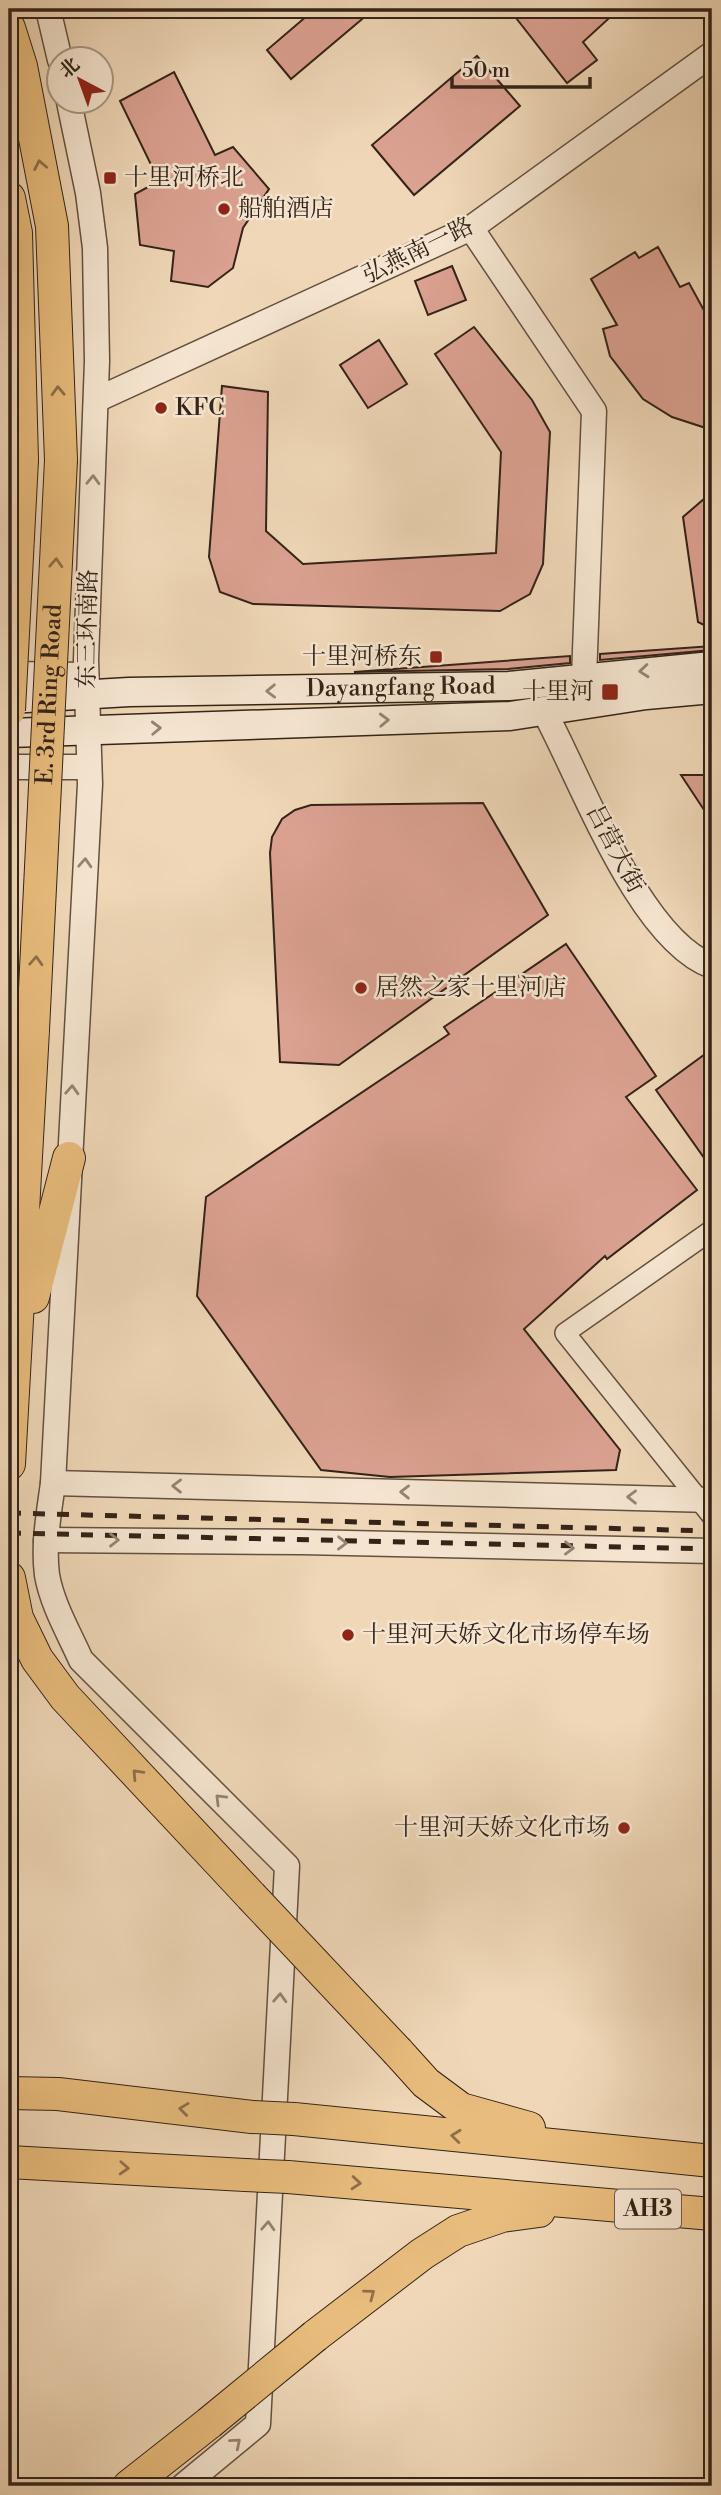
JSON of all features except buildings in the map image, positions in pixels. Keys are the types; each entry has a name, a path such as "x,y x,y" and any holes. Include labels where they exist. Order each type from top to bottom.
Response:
{"highway":[{"path":"11,9 21,66"},
{"name":"E. 3rd Ring Road","path":"9,28 21,66 52,226 61,460 16,1366"},
{"name":"E. 3rd Ring Road","path":"9,198 16,233 22,460 9,710"},
{"path":"9,1464 16,1366 69,1158"},
{"path":"9,1578 18,1618 37,1659 65,1697 426,2082 461,2109 513,2125 671,2158"},
{"path":"9,2093 58,2094 252,2117 671,2158"},
{"name":"AH3","path":"671,2158 712,2161"},
{"path":"9,2162 288,2177 584,2204"},
{"path":"129,2486 315,2336 422,2254 458,2231 502,2216 584,2204"},
{"name":"AH3","path":"584,2204 712,2214"}],"main road":[{"name":"Dayangfang Road","path":"9,698 87,685 509,686 712,666"},
{"name":"Dayangfang Road","path":"9,733 510,716 646,695 712,689"}],"street":[{"path":"48,9 57,46"},
{"name":"弘燕南一路","path":"96,400 471,228 712,54"},
{"name":"东三环南路","path":"72,116 88,193 95,248 96,400 87,685 89,767 53,1483 46,1540 47,1576 61,1617 81,1660 287,1866 258,2424 183,2486"},
{"path":"471,228 594,411 584,678"},
{"path":"9,674 87,685"},
{"name":"吕营大街","path":"544,711 623,871 659,925 685,952 712,966"},
{"path":"9,767 89,767"},
{"path":"708,1505 565,1333 712,1230"},
{"path":"53,1483 708,1505"},
{"path":"46,1540 302,1542 712,1551"}],"railway":[{"path":"9,1513 712,1531"},
{"path":"9,1533 712,1549"}],"place":[{"name":"十里河桥北","path":"110,178"},
{"name":"船舶酒店","path":"224,209"},
{"name":"KFC","path":"161,408"},
{"name":"十里河桥东","path":"436,657"},
{"name":"十里河","path":"610,692"},
{"name":"居然之家十里河店","path":"361,988"},
{"name":"十里河天娇文化市场停车场","path":"348,1635"},
{"name":"十里河天娇文化市场","path":"624,1828"}]}
